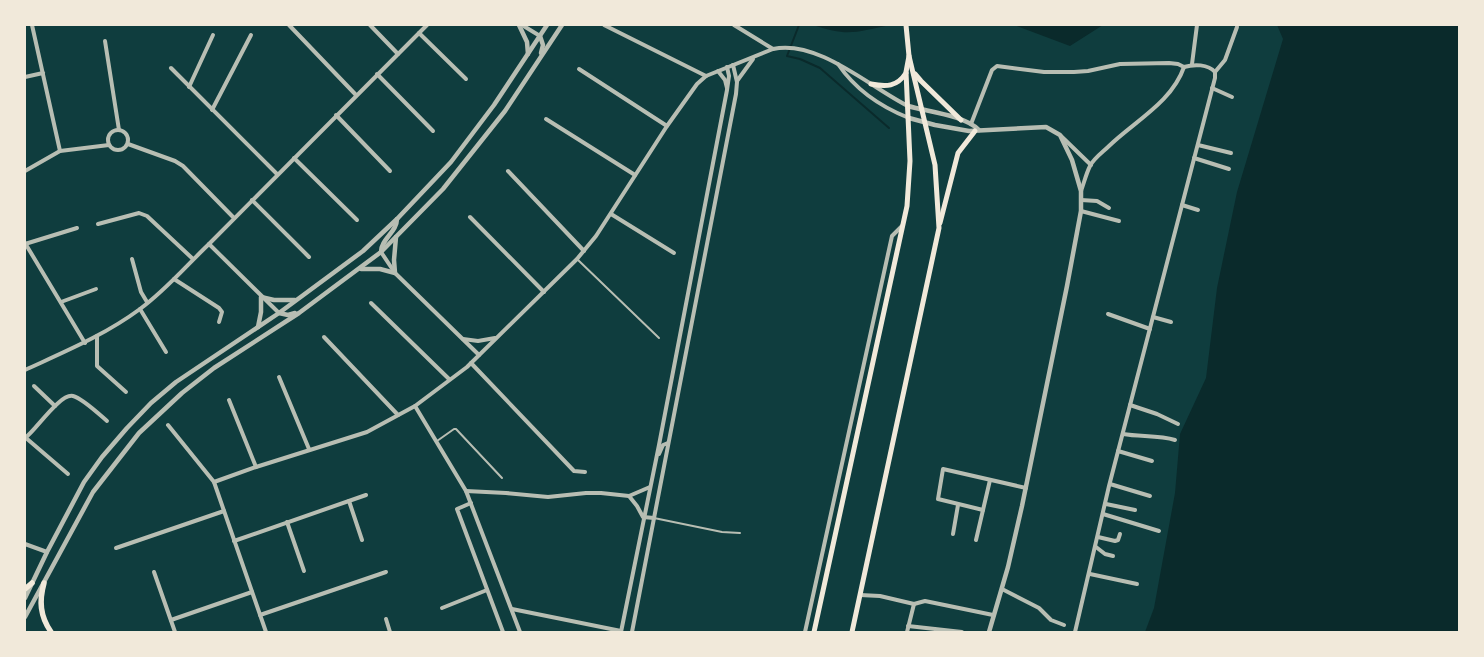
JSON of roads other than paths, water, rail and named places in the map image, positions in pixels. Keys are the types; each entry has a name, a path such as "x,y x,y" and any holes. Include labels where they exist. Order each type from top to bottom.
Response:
{"main road":[{"path":"906,25 909,56 935,165 939,228"},
{"path":"814,632 907,206 910,161 906,72 909,56"},
{"path":"913,69 921,81 961,120"},
{"path":"871,84 893,85 903,78 906,72"},
{"path":"852,632 939,228 958,153 977,131"},
{"path":"25,589 32,583"},
{"path":"44,583 40,594 40,605 46,624 51,632"}],"street":[{"path":"32,25 60,151"},
{"path":"288,25 356,95"},
{"path":"370,25 398,54"},
{"path":"25,370 85,343 140,309 174,279 427,25"},
{"path":"521,25 540,36 543,45 538,61"},
{"path":"521,25 527,42 528,55"},
{"path":"25,598 84,482 127,428 151,403 176,382 297,300 363,251 397,219 451,162 494,105 547,25"},
{"path":"25,617 93,492 138,433 182,393 214,368 299,312 381,252 460,169 505,111 562,25"},
{"path":"604,25 706,76"},
{"path":"735,25 773,49"},
{"path":"1192,64 1197,25"},
{"path":"1075,632 1118,452 1198,145 1215,72 1225,60 1237,27"},
{"path":"419,33 466,79"},
{"path":"189,87 213,35"},
{"path":"212,110 251,35"},
{"path":"105,41 119,130"},
{"path":"214,482 309,449 367,432 415,406 471,363 584,251 611,214 667,126 688,96 706,76 773,49 793,48 817,55 850,70 908,106 961,120 971,124 977,131"},
{"path":"737,82 755,57"},
{"path":"971,124 992,70 997,66 1044,72 1074,72 1120,64 1169,63 1184,67 1192,64 1212,69 1215,72"},
{"path":"838,64 845,75 871,97 889,110 909,118 977,131 1046,127 1060,135 1091,165"},
{"path":"632,632 737,82 733,65"},
{"path":"512,609 621,632 727,90 729,76 727,67"},
{"path":"1081,191 1091,165 1126,130 1168,95 1178,82 1184,67"},
{"path":"171,68 277,174"},
{"path":"579,69 667,126"},
{"path":"718,71 725,80 727,90"},
{"path":"25,77 42,73"},
{"path":"377,74 433,132"},
{"path":"1212,88 1232,96"},
{"path":"336,115 390,171"},
{"path":"546,119 635,175"},
{"path":"119,130 127,135 128,144 119,151 112,149 108,140 114,131 119,130"},
{"path":"989,632 1002,589 1026,488 1081,211 1081,191 1072,160 1060,135"},
{"path":"128,144 175,161 183,166 234,218"},
{"path":"25,171 60,151 109,145"},
{"path":"1198,145 1231,153"},
{"path":"294,158 357,220"},
{"path":"1194,158 1229,169"},
{"path":"508,171 584,251"},
{"path":"252,200 309,257"},
{"path":"1082,200 1097,201 1109,208"},
{"path":"1182,206 1198,210"},
{"path":"1081,211 1119,221"},
{"path":"98,224 138,213 144,214 193,259"},
{"path":"611,214 674,253"},
{"path":"470,217 544,292"},
{"path":"397,219 396,227 383,243 381,252 396,273 479,355"},
{"path":"806,632 892,236 903,225"},
{"path":"77,228 25,243 85,343"},
{"path":"396,237 394,260 396,273"},
{"path":"209,244 279,313 288,315 299,312"},
{"path":"132,259 141,292 147,302"},
{"path":"360,269 380,269 396,273"},
{"path":"174,279 220,308 222,312 219,322"},
{"path":"60,302 96,289"},
{"path":"261,297 274,300 297,300"},
{"path":"258,327 261,297"},
{"path":"371,303 450,379"},
{"path":"140,309 166,352"},
{"path":"1108,314 1150,329"},
{"path":"1153,316 1171,322"},
{"path":"97,336 97,366 126,392"},
{"path":"324,337 398,416"},
{"path":"463,338 478,341 496,338"},
{"path":"471,363 574,471 585,472"},
{"path":"280,377 309,449"},
{"path":"34,386 55,406"},
{"path":"68,474 26,438 64,397 69,396 76,396 108,422"},
{"path":"229,400 256,467"},
{"path":"1130,405 1142,408 1178,424"},
{"path":"415,406 466,492 520,632"},
{"path":"168,424 214,482 266,632"},
{"path":"1123,434 1141,437 1165,437 1175,440"},
{"path":"466,492 506,493 548,498 586,493 629,496 650,486 663,445 668,444"},
{"path":"1118,452 1152,461"},
{"path":"984,510 938,499 943,470 1026,488"},
{"path":"976,540 990,480"},
{"path":"1110,484 1150,496"},
{"path":"234,541 366,495"},
{"path":"629,496 638,506 643,516"},
{"path":"349,501 362,540"},
{"path":"471,503 457,509 503,632"},
{"path":"1106,504 1135,510"},
{"path":"953,534 958,505"},
{"path":"116,548 224,511"},
{"path":"1103,514 1159,531"},
{"path":"643,516 654,518"},
{"path":"287,522 304,571"},
{"path":"1098,537 1115,541 1118,540 1120,534"},
{"path":"25,544 47,552"},
{"path":"1096,547 1105,554 1112,556"},
{"path":"154,572 175,632"},
{"path":"260,615 386,572"},
{"path":"1090,574 1137,584"},
{"path":"1002,589 1039,608 1051,620 1064,625"},
{"path":"442,608 487,590"},
{"path":"171,620 252,592"},
{"path":"860,595 880,596 914,604 925,601 993,615"},
{"path":"907,632 914,604"},
{"path":"386,619 390,632"},
{"path":"908,626 962,632"}],"lane":[{"path":"577,259 659,338"},
{"path":"436,441 456,429 502,478"},
{"path":"654,518 722,532 740,533"}],"water":[{"path":"813,25 890,25 869,30 844,32"},
{"path":"1014,25 1103,25 1070,46"},
{"path":"1277,25 1459,25 1459,632 1145,632 1154,608 1175,493 1180,434 1206,378 1217,288 1237,192 1283,39"}],"waterway":[{"path":"799,25 787,56 800,59 820,68 889,128"}]}
